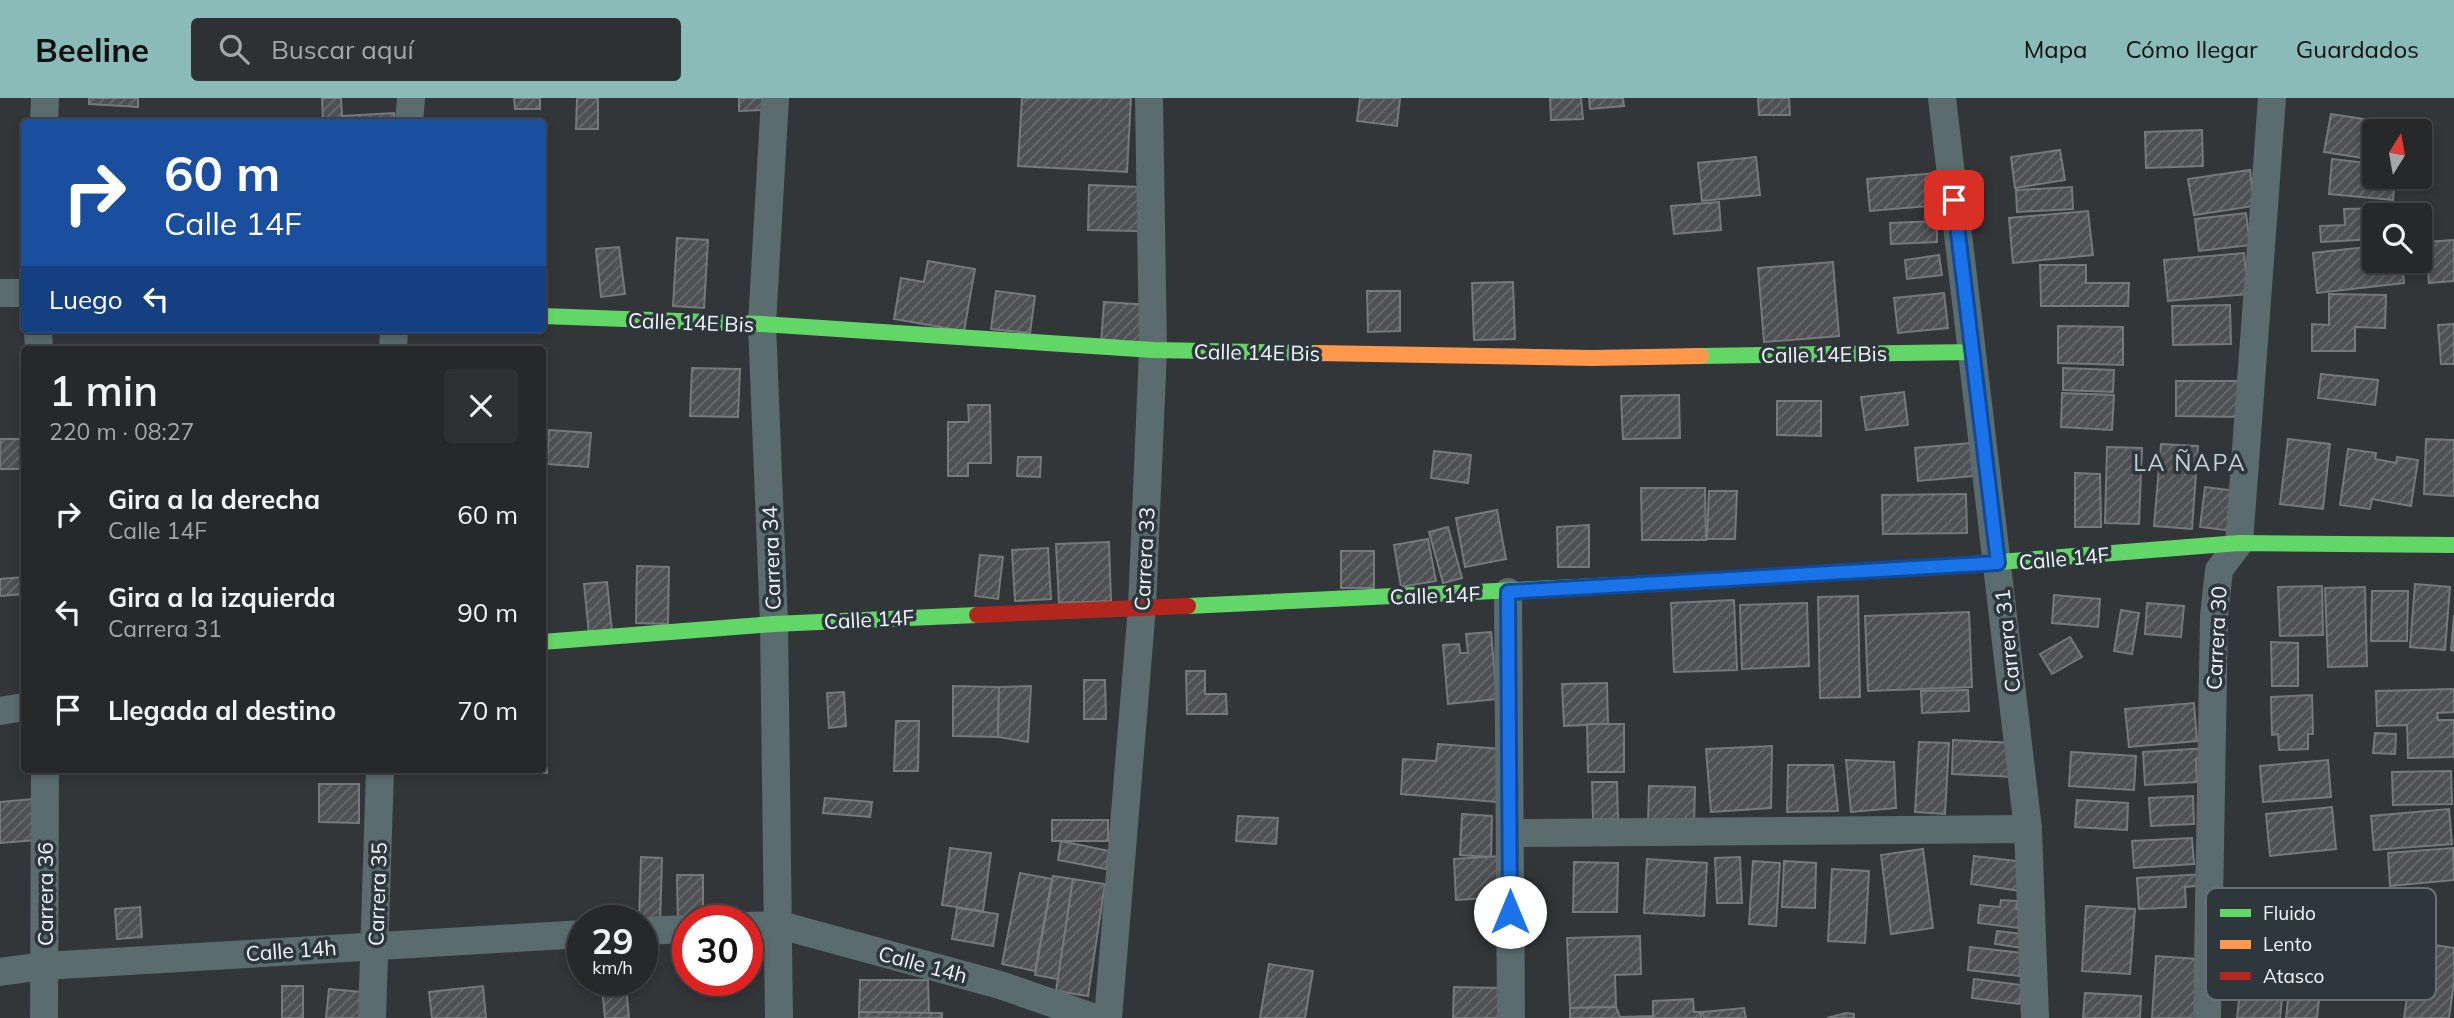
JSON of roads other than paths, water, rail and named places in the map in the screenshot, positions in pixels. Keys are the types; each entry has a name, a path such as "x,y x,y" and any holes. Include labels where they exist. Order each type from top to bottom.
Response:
{"street":[{"path":"44,119 45,98"},
{"path":"409,119 411,98"},
{"name":"Carrera 34","path":"775,98 762,324 774,624 780,925 779,1018"},
{"name":"Carrera 33","path":"1108,1018 1142,607 1153,350 1149,98"},
{"name":"Carrera 31","path":"1942,98 2028,829 2035,1018"},
{"path":"2239,543 2272,98"},
{"path":"0,293 21,293"},
{"name":"Calle 14E Bis","path":"546,316 762,324 1153,350 1592,358 1973,352"},
{"name":"Calle 14F","path":"546,642 774,624 1508,592 1998,563 2239,543 2454,545"},
{"name":"Carrera 30","path":"2209,888 2214,616 2219,570 2239,543"},
{"path":"1508,592 1511,1018"},
{"path":"0,711 21,708"},
{"name":"Carrera 36","path":"44,1018 45,773"},
{"name":"Carrera 35","path":"372,1018 380,773"},
{"path":"1510,833 2028,829"},
{"name":"Calle 14h","path":"763,926 780,925 1000,985 1095,1018"},
{"name":"Calle 14h","path":"0,972 44,966 376,944 567,935"},
{"name":"Carrera 30","path":"2207,1000 2207,1018"}],"district":[{"name":"LA ÑAPA","path":"2190,462"}]}
